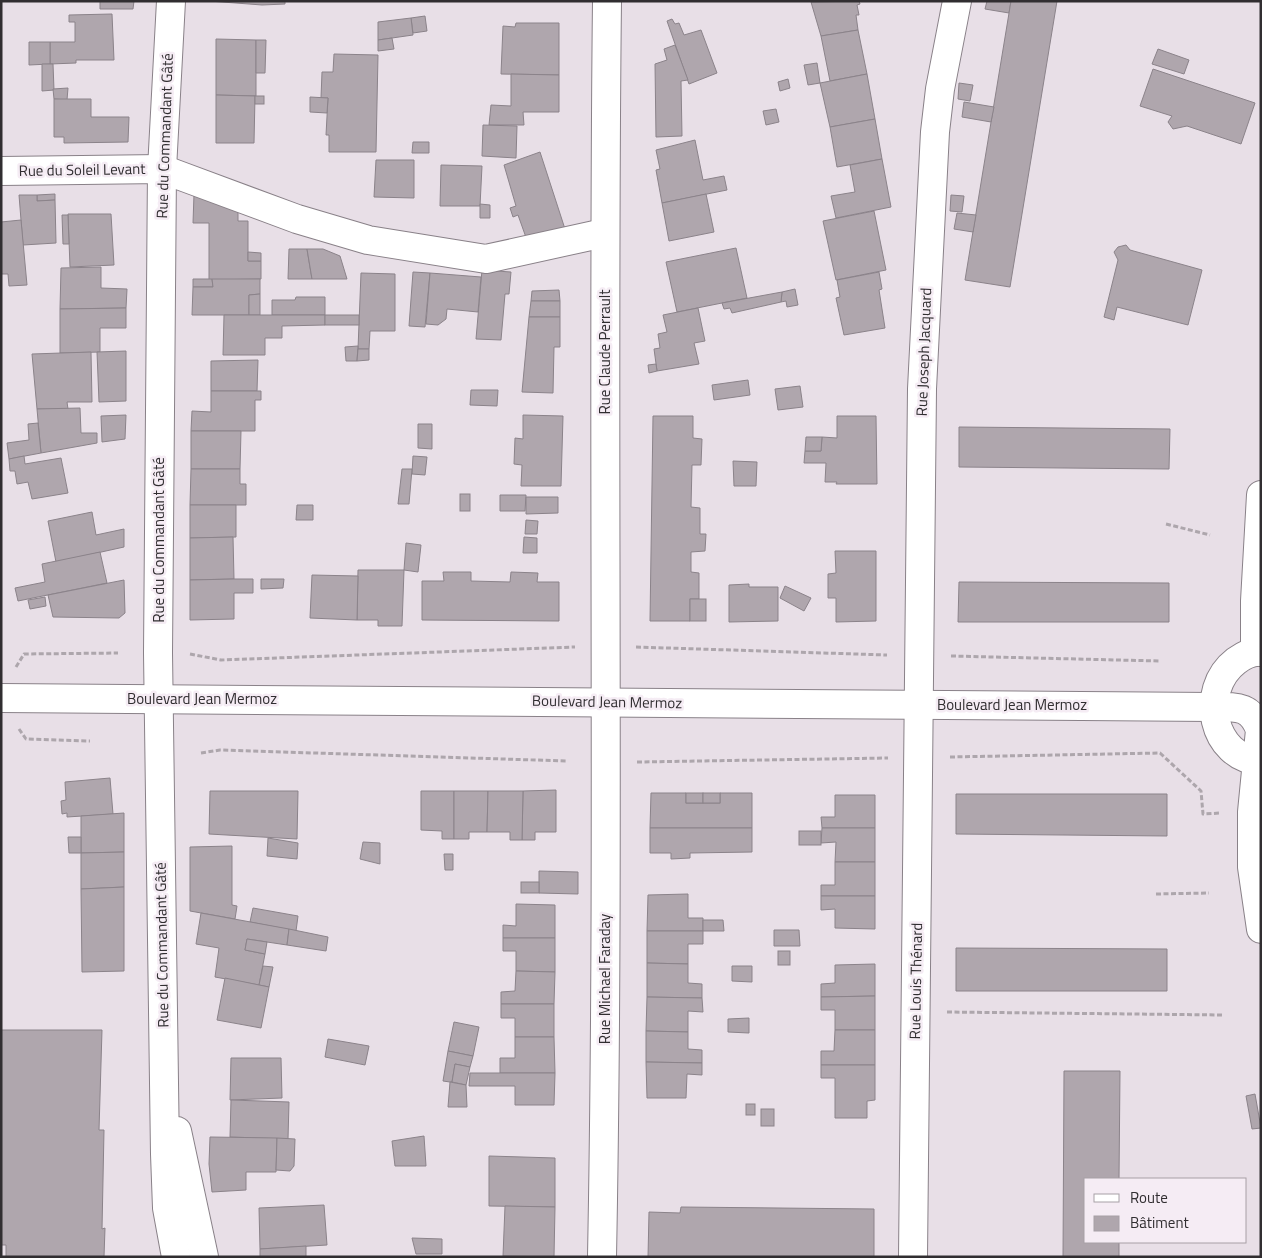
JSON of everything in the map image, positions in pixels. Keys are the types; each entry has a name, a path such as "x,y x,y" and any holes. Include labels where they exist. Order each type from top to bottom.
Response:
{"street":[{"name":"Rue du Commandant Gâté","path":"171,1 162,168 158,699 167,1208 176,1257"},
{"name":"Rue Claude Perrault","path":"606,702 604,233 607,1"},
{"name":"Rue Joseph Jacquard","path":"918,705 922,389 935,132 940,89 957,1"},
{"name":"Rue du Soleil Levant","path":"1,171 162,168"},
{"path":"162,168 297,219 368,240 486,259 604,233"},
{"path":"1259,761 1239,754 1225,742 1216,725 1213,707 1215,692 1229,666 1242,657 1258,652 1255,601 1261,495"},
{"name":"Boulevard Jean Mermoz","path":"1,698 1231,707 1246,710 1255,717 1260,730 1259,761 1252,812 1252,867 1261,929"},
{"name":"Rue Michael Faraday","path":"602,1257 606,702"},
{"name":"Rue Louis Thénard","path":"914,1257 918,705"},
{"name":"Rue du Commandant Gâté","path":"165,1080 204,1257"}],"path":[{"path":"1166,524 1210,535"},
{"path":"185,653 221,660 583,647"},
{"path":"24,654 118,653"},
{"path":"26,739 90,741"},
{"path":"201,753 220,750 566,761"},
{"path":"1156,894 1209,893"},
{"path":"915,1012 1224,1014"}],"building":[{"path":"100,1 134,1 133,9 100,9"},
{"path":"209,1 285,1 285,4 262,5"},
{"path":"859,1 860,4 857,5 859,15 856,15 858,30 821,36 811,2"},
{"path":"987,1 1011,1 1009,13 985,9"},
{"path":"1011,1 1057,1 1010,287 965,280"},
{"path":"112,14 114,60 76,60 76,63 50,64 50,42 75,42 75,22 69,22 69,15"},
{"path":"425,16 427,31 413,33 411,18"},
{"path":"411,18 413,35 378,40 378,22"},
{"path":"672,19 675,24 679,23 684,35 701,30 717,73 689,84 667,21"},
{"path":"516,23 559,23 559,75 501,74 503,26 515,27"},
{"path":"858,30 867,74 830,81 821,36"},
{"path":"392,38 394,49 378,51 378,40"},
{"path":"216,39 256,40 256,96 216,95"},
{"path":"256,40 266,40 265,73 256,73"},
{"path":"29,42 50,42 50,64 29,65"},
{"path":"675,45 688,80 681,81 682,136 656,137 655,64 667,60 664,49"},
{"path":"1158,49 1189,60 1184,74 1152,64"},
{"path":"334,54 378,55 376,152 329,152 329,135 326,135 328,98 321,98 322,72 333,72"},
{"path":"817,63 820,83 808,85 804,65"},
{"path":"42,64 53,64 54,90 42,91"},
{"path":"1153,69 1255,103 1241,144 1187,126 1173,129 1168,122 1172,116 1140,106"},
{"path":"511,74 559,75 559,112 523,112 524,125 489,125 491,105 511,106"},
{"path":"867,74 875,119 830,127 820,83"},
{"path":"788,79 790,88 780,91 778,82"},
{"path":"959,83 973,85 970,101 958,99"},
{"path":"68,88 67,100 54,99 53,89"},
{"path":"216,95 255,96 254,143 216,143"},
{"path":"255,96 264,96 264,104 255,104"},
{"path":"310,97 328,98 327,113 310,112"},
{"path":"54,99 91,99 91,117 129,117 128,142 64,143 64,137 54,137"},
{"path":"964,102 994,107 991,122 962,117"},
{"path":"776,109 779,122 766,125 763,111"},
{"path":"875,119 882,159 837,167 830,127"},
{"path":"483,125 517,126 516,158 482,156"},
{"path":"695,140 703,180 724,176 727,190 662,203 656,170 660,169 656,150"},
{"path":"413,142 429,142 429,153 412,153"},
{"path":"540,152 565,229 528,243 518,215 513,217 510,208 516,206 504,165"},
{"path":"882,159 891,207 836,218 831,196 855,192 850,165"},
{"path":"376,160 414,160 414,198 374,197"},
{"path":"441,165 482,166 480,206 440,206"},
{"path":"55,194 55,200 37,201 37,195"},
{"path":"194,194 238,211 238,221 248,221 248,261 261,261 261,279 209,280 209,223 193,223"},
{"path":"706,194 714,232 669,241 662,203"},
{"path":"19,195 37,195 37,201 55,200 56,243 23,245"},
{"path":"951,195 964,196 962,212 950,211"},
{"path":"480,204 490,205 490,218 480,218"},
{"path":"874,211 886,270 836,280 823,221"},
{"path":"957,213 976,215 973,232 954,229"},
{"path":"68,214 111,214 114,265 70,267"},
{"path":"62,215 68,215 69,244 63,244"},
{"path":"21,220 27,285 9,286 8,274 1,274 1,222"},
{"path":"1126,245 1130,250 1202,270 1188,325 1117,307 1114,320 1104,317 1118,260 1114,252 1118,247"},
{"path":"736,248 747,298 677,312 666,262"},
{"path":"289,249 307,249 312,279 288,279"},
{"path":"307,249 323,249 340,256 347,279 312,279"},
{"path":"248,252 261,253 261,261 248,261"},
{"path":"101,267 101,288 127,289 126,308 60,309 61,268"},
{"path":"482,270 511,272 509,294 505,294 501,340 476,339"},
{"path":"413,272 430,273 425,327 409,326"},
{"path":"879,272 882,289 879,290 885,328 844,335 836,298 840,297 837,280"},
{"path":"361,273 395,274 395,331 370,331 369,349 358,349"},
{"path":"430,273 481,277 478,312 447,309 446,319 438,325 426,324"},
{"path":"193,279 212,279 213,287 193,287"},
{"path":"212,279 260,279 260,294 249,295 249,315 192,315 193,287 213,287"},
{"path":"795,289 798,305 787,307 786,301 781,302 782,292"},
{"path":"559,290 560,301 531,301 532,291"},
{"path":"782,292 781,302 732,313 730,308 724,309 722,303"},
{"path":"260,294 260,315 249,315 249,295"},
{"path":"296,297 325,297 325,315 272,315 272,300 295,300"},
{"path":"531,301 560,301 560,317 529,317"},
{"path":"126,308 126,328 100,328 100,352 60,353 60,309"},
{"path":"698,308 705,341 694,343 699,364 657,371 654,349 660,348 658,334 667,332 663,315"},
{"path":"224,315 325,315 325,325 282,326 282,338 265,338 265,355 223,355"},
{"path":"325,315 359,315 359,325 325,325"},
{"path":"529,317 560,317 560,347 554,347 553,393 522,392"},
{"path":"358,346 357,361 346,361 345,347"},
{"path":"358,349 369,349 369,360 357,361"},
{"path":"126,351 126,401 99,402 97,352"},
{"path":"91,352 92,402 67,402 68,409 37,409 32,354"},
{"path":"258,360 257,391 211,391 211,361"},
{"path":"656,364 657,371 649,373 648,365"},
{"path":"748,380 750,395 714,400 712,385"},
{"path":"800,386 803,407 778,410 775,389"},
{"path":"471,390 498,390 497,406 470,405"},
{"path":"211,391 261,391 261,400 255,400 255,431 191,431 192,411 211,412"},
{"path":"80,408 81,433 97,433 97,443 41,453 37,409"},
{"path":"126,415 125,439 102,442 101,416"},
{"path":"523,415 563,416 561,486 521,486 522,465 514,464 515,438 523,439"},
{"path":"653,416 693,416 693,438 702,439 701,465 692,465 691,507 700,508 700,534 706,534 705,551 691,552 691,572 699,573 699,599 690,599 690,621 650,621"},
{"path":"837,416 876,416 877,484 836,484 837,482 825,482 826,463 804,463 805,451 821,451 822,437 837,438"},
{"path":"38,423 41,453 9,459 7,443 29,440 28,424"},
{"path":"418,424 432,424 432,449 418,448"},
{"path":"959,427 1170,429 1169,469 959,467"},
{"path":"191,431 241,431 240,469 191,469"},
{"path":"806,437 822,437 821,451 805,451"},
{"path":"24,456 25,464 61,458 68,493 32,499 28,482 17,484 15,471 10,471 9,459"},
{"path":"413,456 427,457 425,475 412,474"},
{"path":"733,461 757,462 756,486 734,486"},
{"path":"191,469 240,469 240,484 246,484 246,505 190,505"},
{"path":"402,469 412,469 409,504 398,504"},
{"path":"460,494 470,494 470,511 460,511"},
{"path":"500,495 526,495 525,511 500,511"},
{"path":"526,497 558,497 558,513 526,514"},
{"path":"190,505 236,505 236,537 190,538"},
{"path":"297,505 313,505 313,520 296,520"},
{"path":"92,512 96,535 124,529 124,547 56,562 48,521"},
{"path":"526,520 538,521 537,534 525,534"},
{"path":"233,537 234,579 190,580 190,538"},
{"path":"524,537 537,538 537,553 523,553"},
{"path":"406,543 421,545 418,572 404,570"},
{"path":"835,551 876,551 876,621 836,622 836,598 828,598 828,574 836,573"},
{"path":"100,552 107,583 18,601 15,588 45,582 42,564"},
{"path":"358,570 404,570 402,626 378,626 378,620 357,620"},
{"path":"443,572 471,572 471,581 510,582 511,572 538,573 537,582 559,582 559,621 422,620 422,581 444,581"},
{"path":"312,575 358,576 357,620 310,618"},
{"path":"253,579 253,593 234,593 234,619 190,620 190,580"},
{"path":"261,579 284,579 283,588 261,589"},
{"path":"124,580 125,613 119,618 53,617 48,595"},
{"path":"959,582 1169,583 1169,622 958,622"},
{"path":"749,584 749,587 778,587 778,621 729,622 729,585"},
{"path":"785,586 811,598 804,611 780,598"},
{"path":"45,597 46,606 30,609 28,600"},
{"path":"690,599 706,599 706,621 690,621"},
{"path":"110,778 113,814 67,817 67,813 62,814 61,801 66,800 65,782"},
{"path":"556,790 556,832 535,832 535,840 522,840 523,791"},
{"path":"210,791 298,791 297,839 209,834"},
{"path":"421,791 454,791 454,839 442,839 442,831 421,830"},
{"path":"454,791 488,791 487,832 469,832 469,839 454,839"},
{"path":"488,791 523,791 522,840 510,840 510,832 487,832"},
{"path":"651,793 686,793 686,803 720,803 720,793 752,793 752,828 650,828"},
{"path":"686,793 703,793 703,803 686,803"},
{"path":"703,793 720,793 720,803 703,803"},
{"path":"956,794 1167,794 1167,836 956,834"},
{"path":"835,795 875,795 875,828 822,828 821,817 835,817"},
{"path":"124,813 124,852 81,853 81,816"},
{"path":"650,828 752,828 752,852 690,853 690,858 671,859 671,853 650,853"},
{"path":"822,828 875,828 875,862 835,862 836,842 821,843"},
{"path":"799,831 821,831 821,845 799,845"},
{"path":"68,837 81,837 81,853 69,853"},
{"path":"268,838 298,843 297,859 267,856"},
{"path":"363,842 380,843 380,864 360,859"},
{"path":"232,846 232,905 237,906 235,919 190,911 190,847"},
{"path":"124,852 124,887 81,889 81,853"},
{"path":"444,854 453,854 453,870 445,870"},
{"path":"835,862 875,862 875,896 821,896 821,885 835,885"},
{"path":"539,871 578,872 578,894 539,893"},
{"path":"521,882 539,882 539,893 521,893"},
{"path":"124,887 124,971 82,972 81,889"},
{"path":"688,894 688,918 703,918 703,931 647,931 648,895"},
{"path":"821,896 875,896 875,929 835,928 835,909 821,910"},
{"path":"516,904 555,905 555,938 503,938 503,925 516,926"},
{"path":"253,908 298,916 296,931 250,922"},
{"path":"201,913 289,929 287,945 247,939 245,950 265,954 259,985 215,977 219,948 196,944"},
{"path":"703,920 723,920 724,931 703,931"},
{"path":"289,929 328,937 326,951 287,945"},
{"path":"774,930 799,930 800,946 774,946"},
{"path":"647,931 703,931 703,944 688,944 688,964 647,963"},
{"path":"503,938 555,938 555,972 516,971 516,951 503,951"},
{"path":"247,939 267,942 265,954 245,950"},
{"path":"956,948 1167,949 1167,991 956,991"},
{"path":"778,951 790,951 790,965 778,965"},
{"path":"647,963 688,964 688,983 702,984 702,998 647,997"},
{"path":"875,964 875,996 821,997 821,984 835,983 835,965"},
{"path":"263,966 273,967 269,987 259,985"},
{"path":"732,966 752,966 752,982 732,981"},
{"path":"516,971 555,972 554,1004 501,1004 501,992 515,991"},
{"path":"225,978 269,987 261,1028 217,1020"},
{"path":"875,996 875,1030 835,1030 835,1010 821,1010 821,997"},
{"path":"647,997 702,998 703,1012 688,1011 688,1032 646,1031"},
{"path":"501,1004 554,1004 554,1037 515,1037 515,1018 501,1018"},
{"path":"749,1018 749,1033 728,1032 728,1019"},
{"path":"454,1022 479,1027 473,1056 448,1051"},
{"path":"1,1030 102,1030 99,1130 104,1130 102,1229 105,1228 104,1257 6,1257 6,1245 1,1245"},
{"path":"835,1030 875,1030 875,1065 821,1065 821,1051 834,1051"},
{"path":"646,1031 688,1032 688,1049 702,1050 702,1063 646,1062"},
{"path":"515,1037 554,1037 555,1073 500,1073 500,1058 515,1058"},
{"path":"328,1039 369,1046 365,1065 325,1057"},
{"path":"448,1051 473,1056 470,1067 455,1064 452,1082 443,1081"},
{"path":"231,1058 281,1058 282,1098 230,1100"},
{"path":"646,1062 702,1063 702,1075 687,1074 686,1098 647,1098"},
{"path":"455,1064 470,1067 466,1085 452,1082"},
{"path":"821,1065 875,1065 875,1100 867,1101 867,1118 835,1118 835,1078 821,1078"},
{"path":"1064,1071 1120,1071 1119,1178 1084,1178 1084,1243 1119,1243 1119,1257 1063,1257"},
{"path":"470,1073 555,1073 554,1105 515,1105 515,1086 469,1086"},
{"path":"450,1082 466,1085 467,1107 448,1107"},
{"path":"1255,1094 1261,1128 1252,1129 1246,1096"},
{"path":"231,1100 289,1102 288,1139 230,1137"},
{"path":"746,1104 755,1104 755,1115 746,1115"},
{"path":"761,1109 774,1109 774,1126 761,1126"},
{"path":"424,1136 426,1166 395,1166 392,1141"},
{"path":"210,1137 277,1138 276,1172 246,1172 246,1190 212,1192 209,1164"},
{"path":"277,1138 295,1139 294,1166 290,1171 276,1170"},
{"path":"489,1156 555,1158 555,1207 489,1206"},
{"path":"324,1205 327,1245 260,1249 259,1208"},
{"path":"505,1206 555,1207 554,1257 503,1256"},
{"path":"681,1207 874,1209 874,1257 648,1257 649,1212 680,1213"},
{"path":"412,1238 442,1239 442,1254 416,1254"},
{"path":"306,1246 306,1257 260,1257 260,1249"}]}
